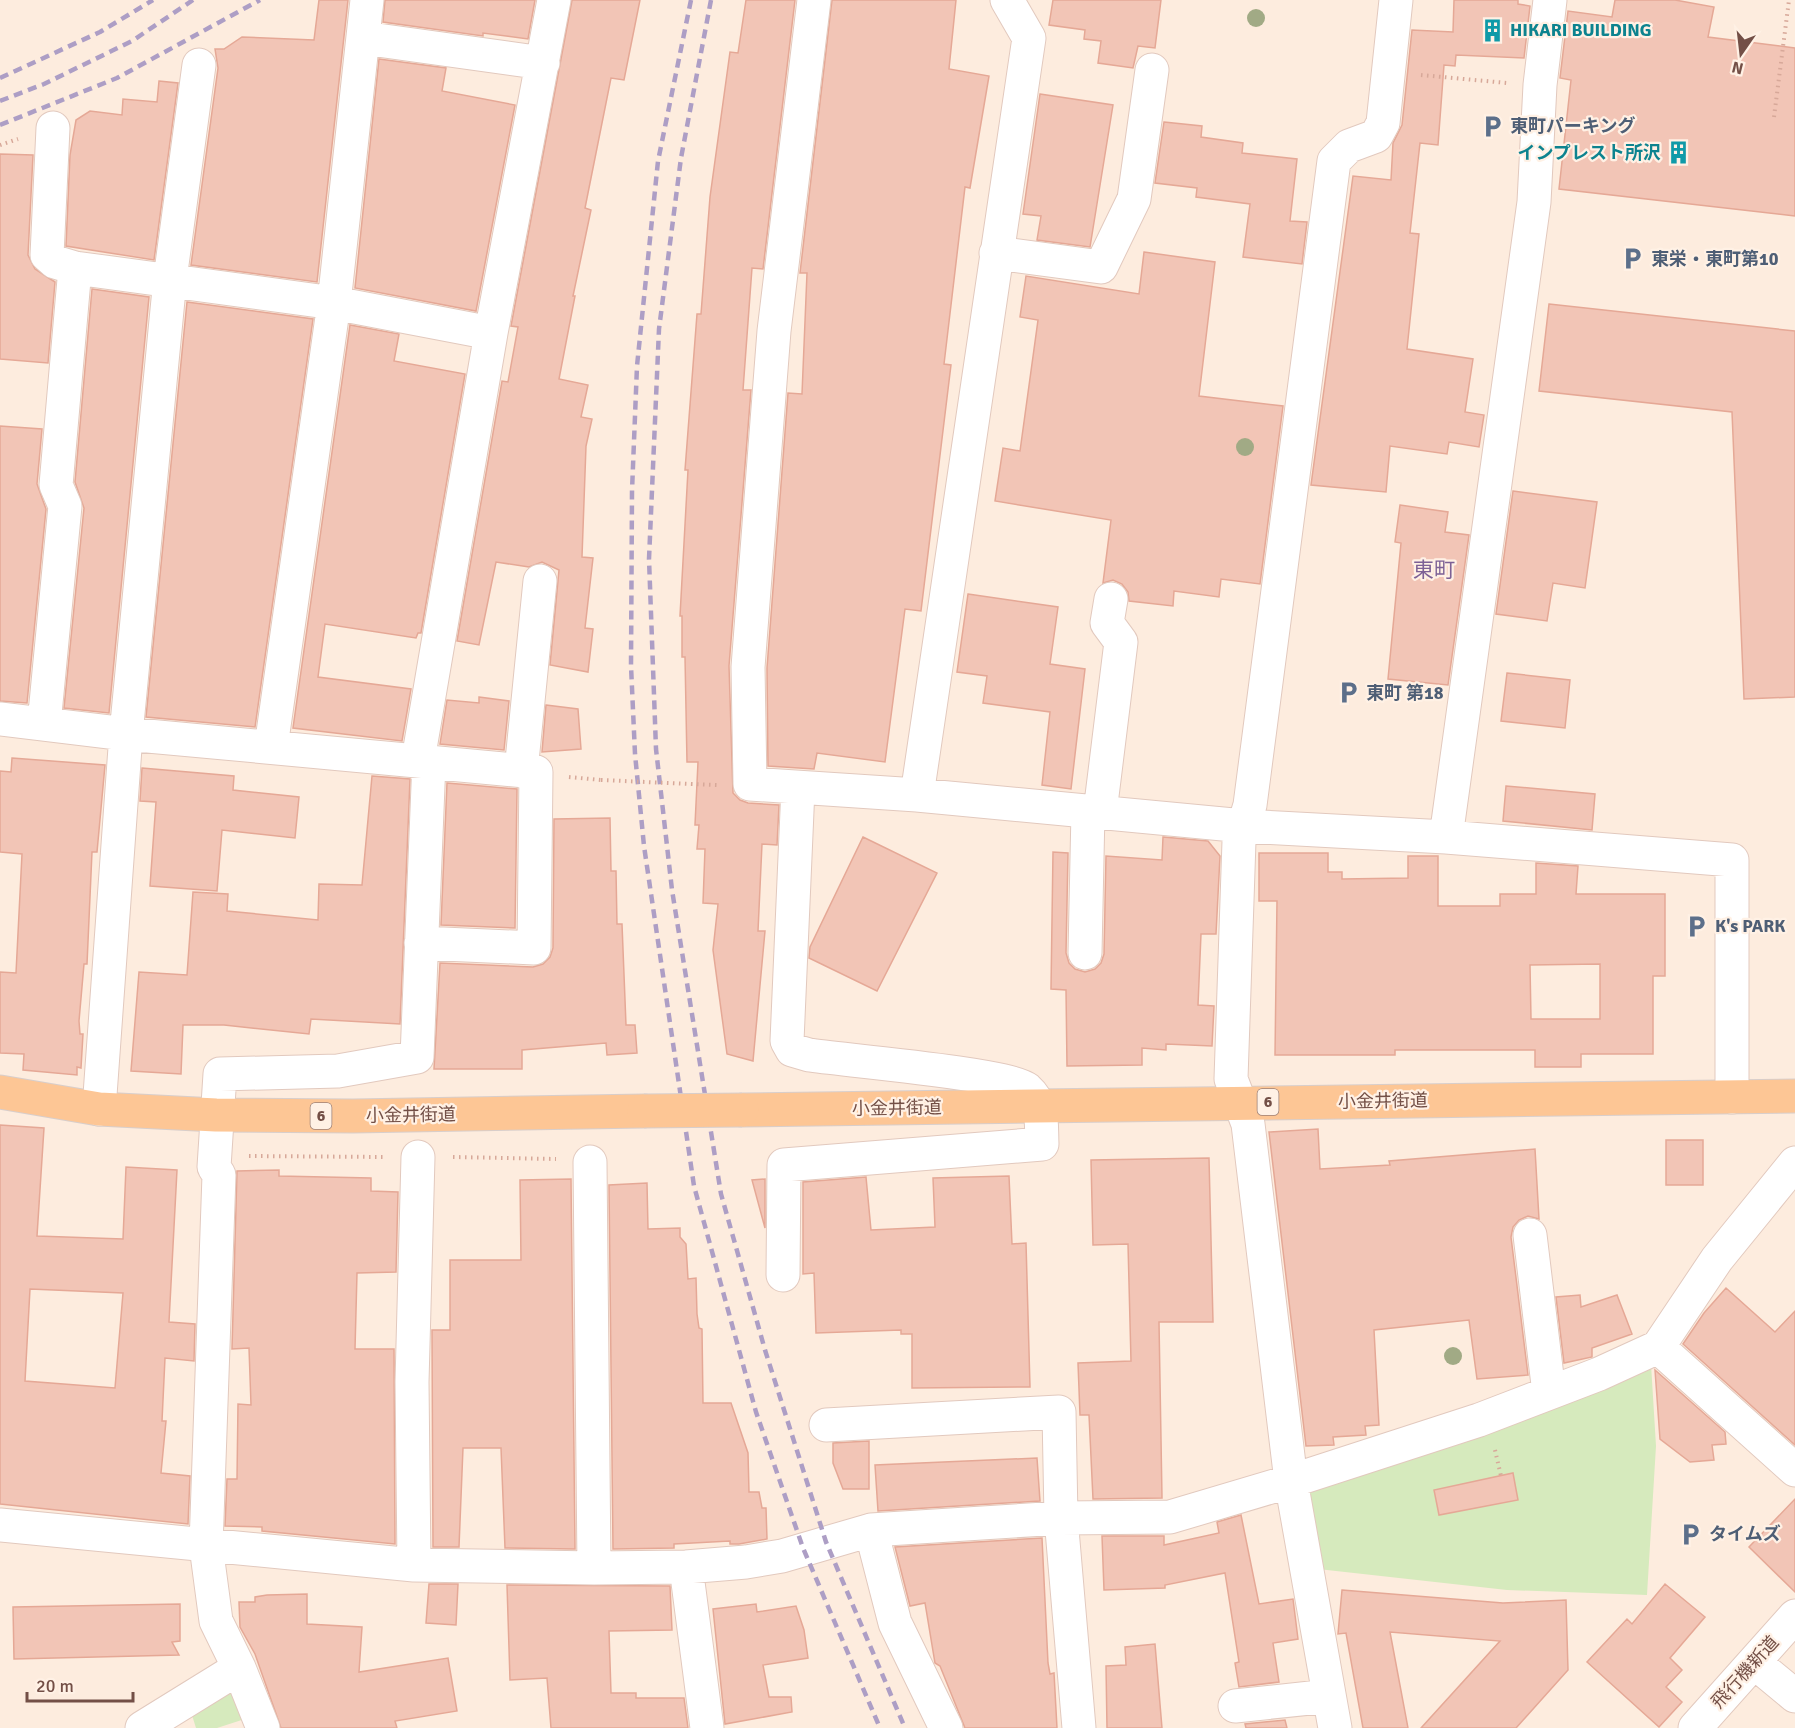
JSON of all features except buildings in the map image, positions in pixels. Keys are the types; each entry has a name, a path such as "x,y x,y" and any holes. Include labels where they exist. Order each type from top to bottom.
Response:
{"main road":[{"name":"小金井街道","path":"0,1092 99,1109 216,1115 353,1116 1795,1096"}],"street":[{"path":"271,747 334,303 368,0"},
{"path":"263,1728 240,1668 216,1621 207,1546 219,1175 214,1167 220,1074 338,1071 417,1057 424,761 491,333 554,0"},
{"path":"814,0 774,331 748,667 750,784 917,795 1244,826 1446,837 1732,860 1732,1096"},
{"path":"917,795 1029,38 1007,0"},
{"path":"1335,1728 1291,1481 1248,1124 1232,1079 1239,841 1251,794 1334,161 1349,146 1376,136 1383,123 1396,0"},
{"path":"1446,837 1534,202 1540,86 1550,0"},
{"path":"363,38 543,63"},
{"path":"99,1109 126,734 170,279 199,65"},
{"path":"996,253 1101,267 1134,200 1152,70"},
{"path":"53,128 47,255 55,262 75,268 170,279 334,303 491,333"},
{"path":"44,724 65,506 56,485 75,268"},
{"path":"421,943 534,948 528,771 540,581"},
{"path":"1085,953 1094,812 1120,642 1107,623 1112,599"},
{"path":"0,719 126,734 528,771"},
{"path":"783,1275 784,1165 1042,1144 1041,1106 1025,1088 986,1077 809,1055 792,1050 787,1041 798,788"},
{"path":"414,1565 412,1382 418,1157"},
{"path":"590,1162 594,1568"},
{"path":"0,1526 414,1565 594,1568 686,1567 782,1556 871,1530 1061,1518 1170,1517 1291,1481 1479,1420 1550,1393 1658,1347 1717,1259 1795,1163"},
{"path":"1530,1235 1550,1393"},
{"path":"1658,1347 1795,1470"},
{"path":"826,1425 1059,1412 1061,1518 1079,1728"},
{"path":"871,1530 895,1623 946,1728"},
{"path":"686,1567 707,1728"},
{"name":"飛行機新道","path":"1695,1728 1795,1616"},
{"path":"1754,1662 1795,1696"},
{"path":"142,1728 240,1668"},
{"path":"1235,1706 1329,1696"}],"path":[{"path":"1774,117 1789,0"},
{"path":"1388,72 1540,86"},
{"path":"601,780 691,784"}],"green space":[{"path":"1651,1364 1656,1446 1647,1595 1507,1590 1318,1569 1299,1490"},
{"path":"235,1679 251,1717 217,1728 196,1728 191,1712"}],"railway":[{"path":"0,78 100,32 153,0"},
{"path":"0,101 44,84 132,41 193,0"},
{"path":"0,125 117,78 260,0"},
{"path":"691,0 658,161 637,366 632,491 631,666 635,754 644,846 694,1186 756,1412 803,1548 880,1728"},
{"path":"711,0 681,158 659,329 649,559 656,749 672,890 721,1194 765,1350 826,1542 905,1728"}],"place":[{"name":"HIKARI BUILDING","path":"1492,30"},
{"name":"東町パーキング","path":"1492,126"},
{"name":"インプレスト所沢","path":"1679,153"},
{"name":"東栄・東町第10","path":"1633,259"},
{"name":"東町 第18","path":"1348,693"},
{"name":"K's PARK","path":"1697,926"},
{"name":"タイムズ","path":"1691,1534"}],"district":[{"name":"東町","path":"1434,570"}]}
